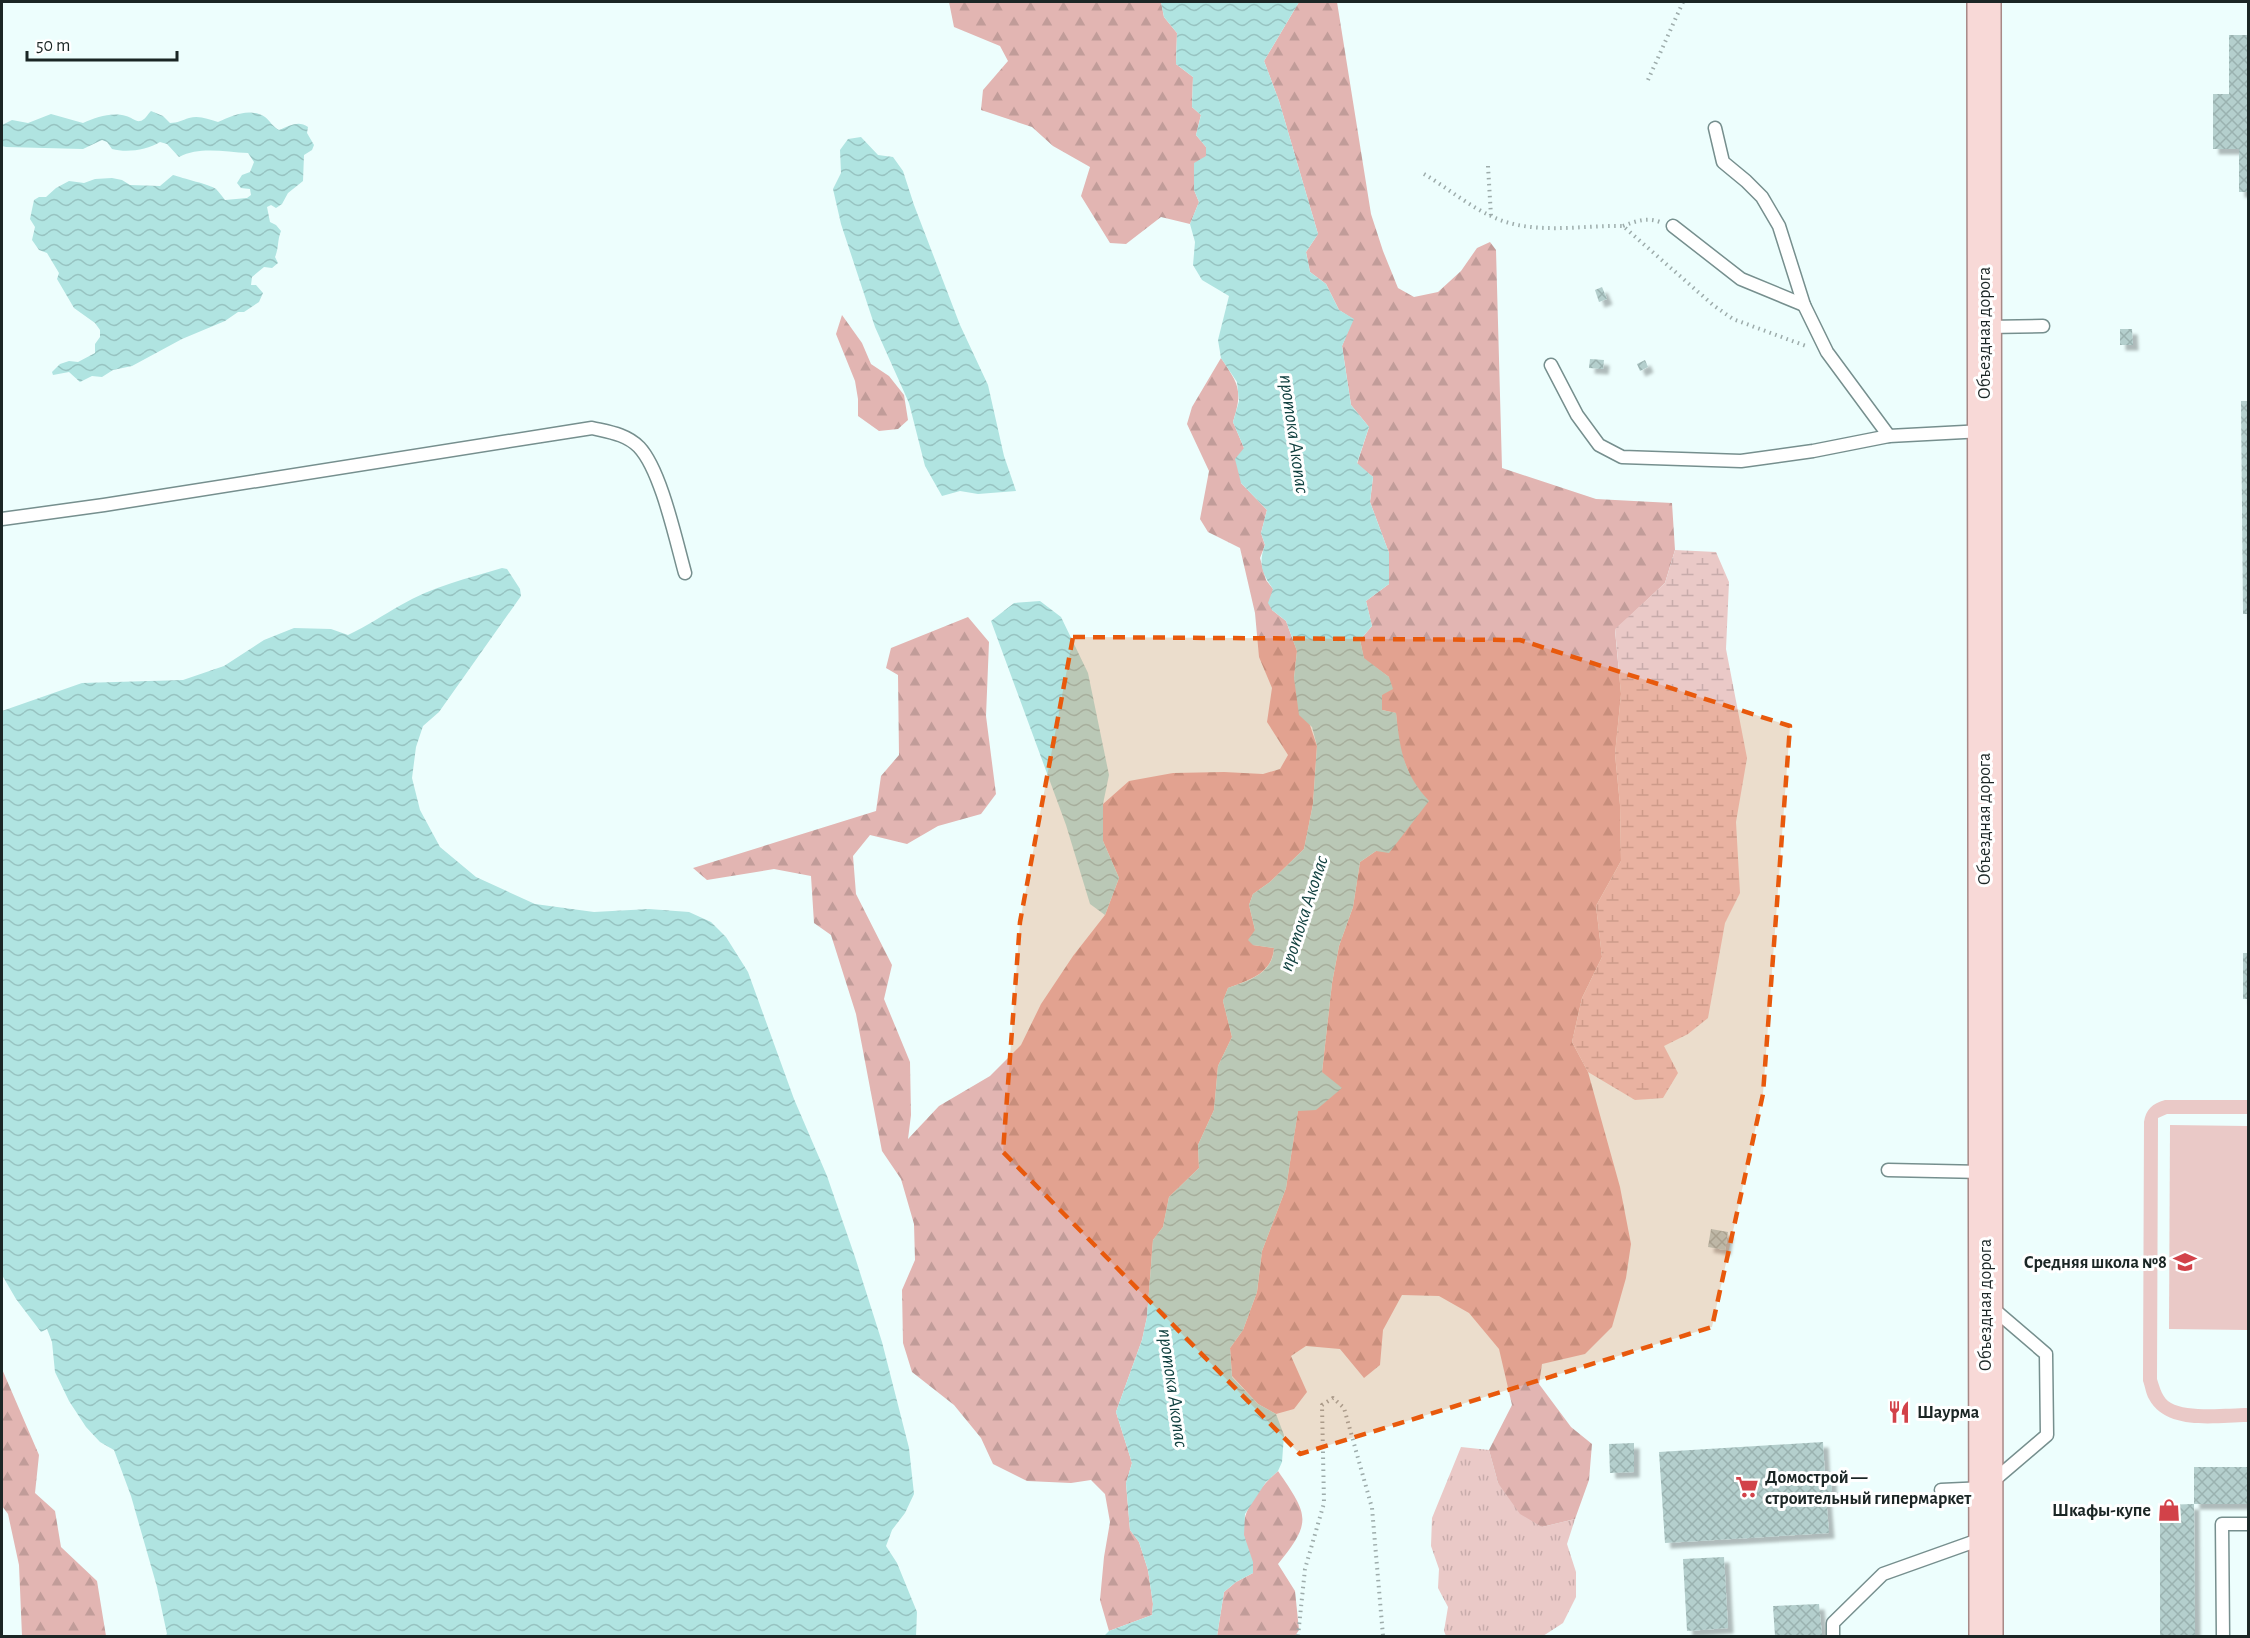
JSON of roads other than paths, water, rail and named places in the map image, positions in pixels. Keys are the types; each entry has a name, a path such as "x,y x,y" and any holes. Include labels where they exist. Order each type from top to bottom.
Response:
{"main road":[{"name":"Объездная дорога","path":"1984,2 1986,1636"}],"lane":[{"path":"1715,128 1723,162 1746,180 1762,197 1779,226 1804,305 1827,352 1889,436"},
{"path":"1673,226 1741,279 1804,305"},
{"path":"1984,327 2043,326"},
{"path":"1551,365 1577,415 1599,445 1622,457 1741,461 1813,451 1889,436 1984,431"},
{"path":"2,519 592,428 621,435 639,448 656,473 685,573"},
{"path":"1888,1170 1984,1172"},
{"path":"1941,1490 1985,1488 2047,1435 2046,1354 1985,1302"},
{"path":"2223,1636 2222,1524 2248,1524"},
{"path":"1833,1636 1833,1623 1883,1574 1985,1537"}],"water":[{"name":"протока Акопас","path":"1161,2 1299,2 1264,61 1279,101 1318,234 1306,252 1310,272 1326,284 1339,310 1354,319 1342,346 1351,405 1369,427 1357,463 1373,477 1370,502 1389,553 1389,584 1366,601 1372,626 1360,640 1364,658 1389,677 1393,689 1382,695 1382,710 1396,713 1404,760 1413,780 1429,801 1389,853 1376,851 1360,862 1353,907 1339,946 1332,983 1322,1072 1342,1088 1316,1110 1298,1111 1286,1188 1262,1251 1257,1292 1243,1330 1230,1348 1232,1377 1258,1404 1276,1414 1284,1435 1282,1462 1278,1471 1266,1482 1245,1514 1244,1535 1253,1562 1253,1573 1224,1592 1217,1636 1104,1636 1109,1631 1152,1615 1153,1604 1148,1570 1139,1542 1130,1530 1126,1483 1132,1463 1116,1412 1142,1340 1147,1317 1153,1240 1163,1227 1169,1197 1199,1168 1198,1145 1214,1110 1218,1066 1232,1037 1223,1001 1228,988 1258,975 1273,957 1274,948 1253,945 1248,940 1255,930 1249,905 1253,894 1270,882 1304,849 1313,804 1317,746 1312,727 1299,715 1294,678 1297,651 1286,621 1272,610 1268,603 1273,589 1262,568 1265,545 1261,533 1267,510 1241,483 1235,459 1244,448 1233,422 1239,401 1237,382 1221,358 1218,340 1229,296 1202,280 1193,265 1195,242 1190,224 1199,202 1194,190 1194,163 1206,156 1206,147 1196,135 1201,115 1192,107 1193,77 1176,64 1177,33 1164,17"},
{"path":"151,111 163,116 170,123 196,117 218,122 241,113 253,113 265,117 279,130 297,124 308,127 307,133 314,145 312,150 304,155 303,181 288,193 282,204 276,208 271,205 267,207 270,222 281,231 275,257 278,263 272,268 264,267 252,277 251,285 256,285 263,293 259,302 244,312 238,312 225,321 182,339 132,366 113,370 102,377 92,376 80,382 69,372 53,375 52,372 60,364 69,361 78,362 95,353 95,344 100,337 100,330 95,323 74,308 57,279 59,273 47,253 39,250 32,240 35,227 30,219 34,200 46,197 69,181 84,183 95,179 112,178 130,185 160,186 173,175 213,187 225,200 247,198 251,195 250,189 241,188 237,183 242,175 250,172 254,162 248,153 222,151 195,152 179,157 167,144 160,142 143,149 130,151 112,149 107,142 102,140 83,149 6,147 2,146 2,125 12,120 28,123 51,114 83,123 109,115 126,116 140,121"},
{"path":"861,137 878,155 893,157 903,171 960,325 988,385 1004,456 1016,491 978,494 960,491 942,496 925,466 909,403 875,327 841,224 833,189 841,173 840,150 848,139"},
{"path":"502,568 507,569 520,589 521,596 439,712 423,726 416,747 412,778 420,810 440,847 476,877 535,904 594,912 649,909 689,912 711,922 726,937 748,972 794,1099 827,1176 855,1257 882,1342 909,1448 914,1494 905,1513 892,1530 886,1546 897,1563 917,1612 916,1636 165,1636 167,1634 157,1587 131,1496 114,1450 100,1442 86,1427 69,1401 55,1372 52,1342 47,1329 41,1332 16,1299 2,1275 2,711 82,683 183,680 224,666 264,640 294,628 331,629 348,635 425,593"},
{"path":"1040,601 1061,617 1088,673 1109,775 1103,804 1103,841 1119,878 1105,915 1090,904 1066,825 991,621 1014,603"}],"place":[{"name":"Средняя школа №8","path":"2185,1262"},
{"name":"Шаурма","path":"1899,1412"},
{"name":"Домострой — строительный гипермаркет","path":"1747,1487"},
{"name":"Шкафы-купе","path":"2169,1510"}]}
